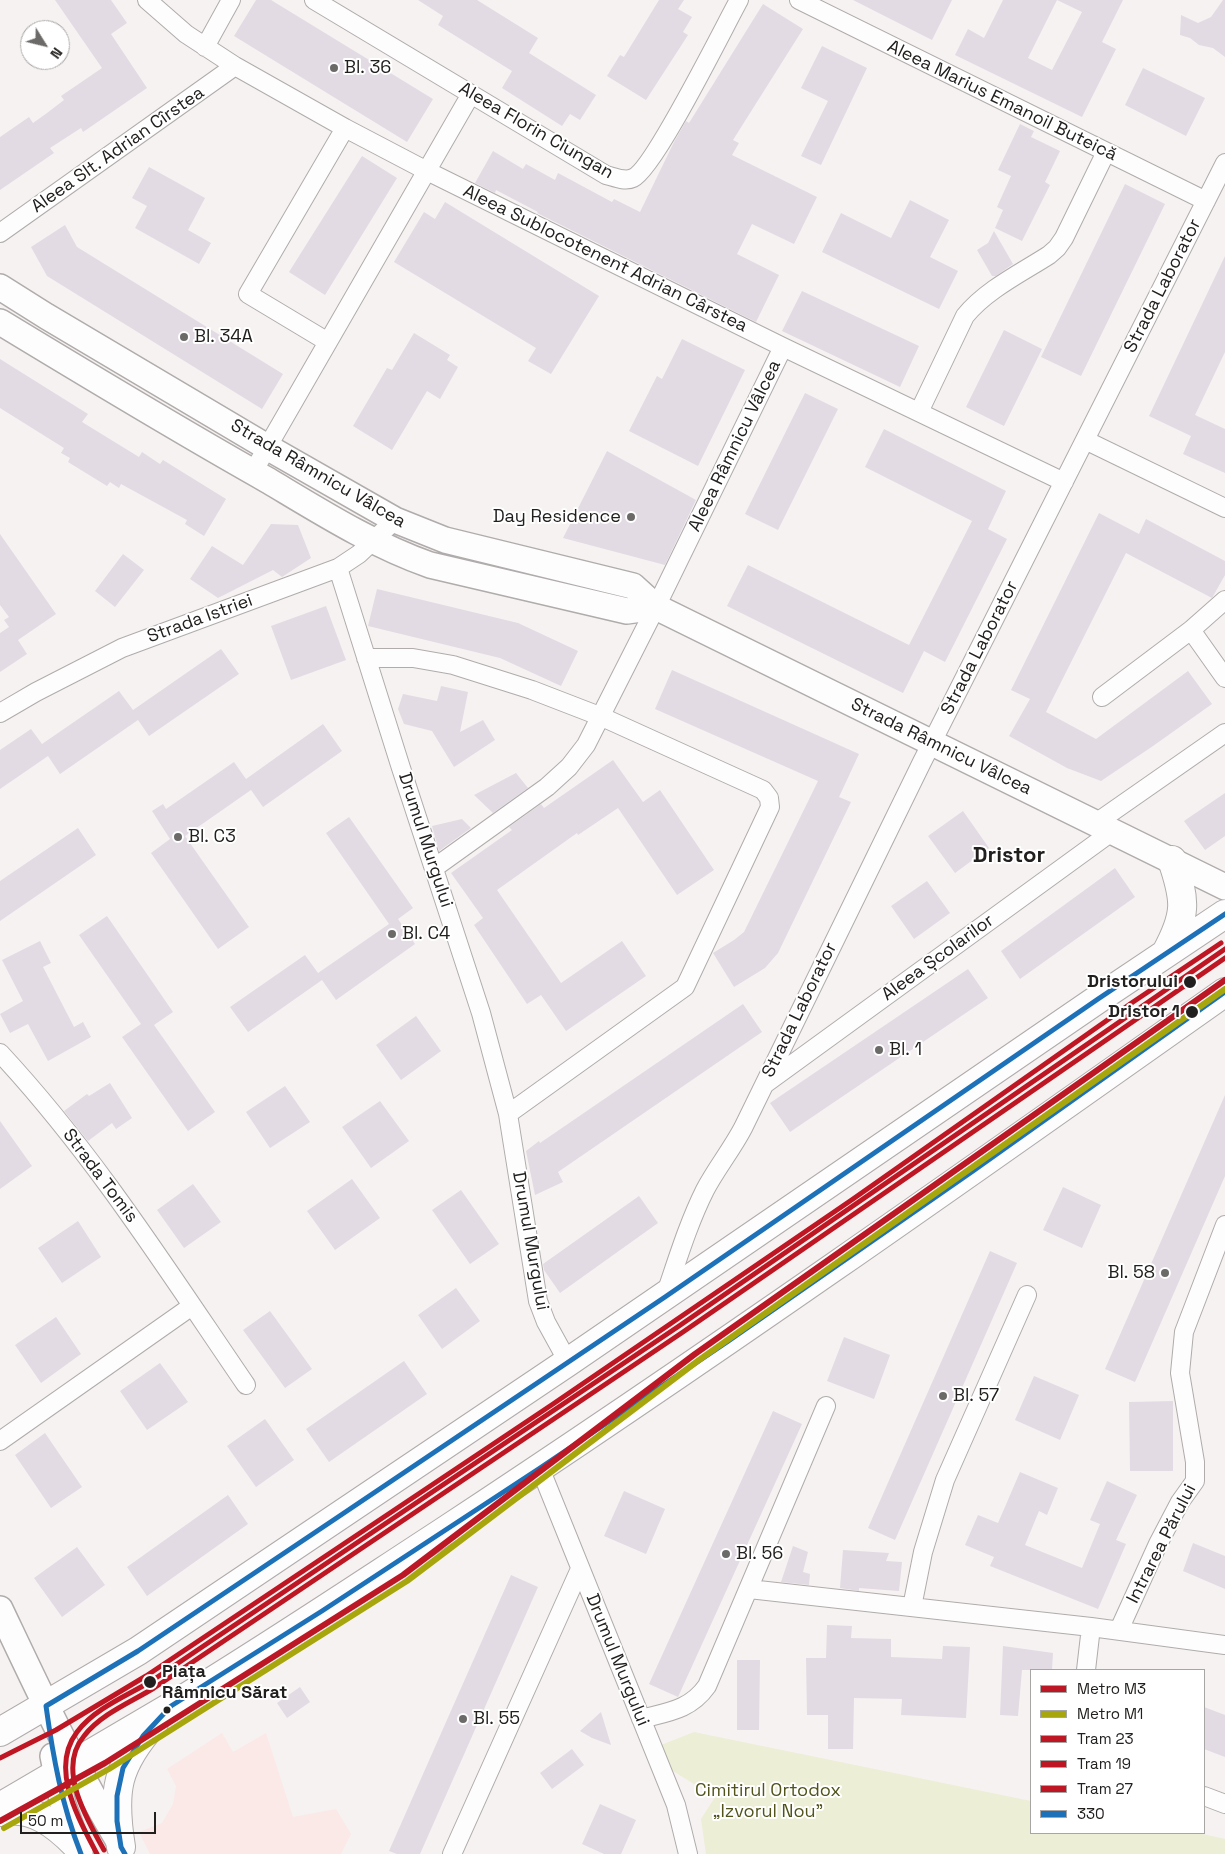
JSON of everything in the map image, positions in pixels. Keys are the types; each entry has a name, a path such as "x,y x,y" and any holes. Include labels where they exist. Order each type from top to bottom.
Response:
{"main road":[{"path":"1166,953 1177,932 1183,904 1172,860"},
{"path":"0,1732 138,1651 665,1297 1225,914"},
{"path":"0,1807 171,1706 331,1605 540,1468 727,1342 973,1171 1225,992"},
{"path":"119,1843 117,1796 122,1768 143,1736 171,1706"},
{"path":"0,1812 24,1812 43,1818 53,1823 79,1850"}],"street":[{"name":"Aleea Sublocotenent Adrian Cârstea","path":"147,0 186,34 205,47 345,128 427,171 783,347"},
{"path":"205,47 231,0"},
{"name":"Aleea Florin Ciungan","path":"314,0 606,175 622,180 632,178 641,171 662,142 739,0"},
{"name":"Aleea Marius Emanoil Buteică","path":"799,0 1206,201"},
{"name":"Aleea Slt. Adrian Cîrstea","path":"0,234 235,66"},
{"path":"253,472 471,94"},
{"path":"328,342 248,294 345,128"},
{"path":"919,412 965,316 973,306 985,297 1057,248 1064,238 1106,152"},
{"name":"Strada Laborator","path":"665,1297 697,1206 734,1144 932,742 1225,164"},
{"name":"Strada Râmnicu Vâlcea","path":"0,287 267,447 395,520 445,540 633,586 656,607 1225,887"},
{"name":"Strada Râmnicu Vâlcea","path":"0,322 253,472 401,555 430,565 627,611 656,607"},
{"name":"Aleea Râmnicu Vâlcea","path":"434,868 547,786 569,767 586,745 602,717 783,347 1064,482"},
{"path":"1085,440 1225,508"},
{"name":"Strada Istriei","path":"0,713 36,692 122,648 338,568 358,554 395,520"},
{"name":"Drumul Murgului","path":"338,568 482,1013 508,1114 538,1301 546,1322 568,1362"},
{"path":"1102,697 1191,630 1225,600"},
{"path":"1191,630 1225,678"},
{"path":"366,658 413,658 453,665 532,690 602,717 763,790 769,798 770,807 685,987 508,1114"},
{"name":"Aleea Școlarilor","path":"762,1086 975,931 1225,732"},
{"name":"Strada Tomis","path":"0,1053 32,1087 122,1201 246,1385"},
{"name":"Intrarea Părului","path":"1119,1630 1158,1544 1180,1502 1195,1482 1196,1462 1180,1373 1184,1332 1225,1225"},
{"path":"912,1606 923,1552 945,1480 1027,1295"},
{"path":"0,1441 192,1306"},
{"path":"641,1719 690,1704 700,1696 707,1686 826,1406"},
{"name":"Drumul Murgului","path":"540,1468 676,1805 688,1854"},
{"path":"452,1854 580,1569"},
{"name":"Intrarea Părului","path":"749,1589 1119,1630 1225,1645"},
{"path":"0,1610 46,1706 65,1768 64,1805 79,1850"},
{"path":"1086,1669 1091,1627"},
{"path":"65,1768 119,1843"},
{"path":"1205,1796 1225,1804"},
{"path":"79,1850 84,1833 92,1828 101,1826 119,1843"}],"shaded area":[{"name":"Piața Râmnicu Sărat","path":"222,1733 233,1752 266,1733 293,1817 336,1809 351,1834 341,1854 150,1854 139,1832 162,1823 173,1804 176,1786 167,1769"}],"green space":[{"name":"Cimitirul Ortodox „Izvorul Nou”","path":"694,1732 1030,1801 1030,1834 1202,1834 1225,1839 1225,1854 706,1854 701,1819 715,1797 668,1768 661,1745"}],"building":[{"path":"55,0 111,0 127,23 111,34 147,88 83,132 81,128 50,148 54,153 0,190 0,137 29,117 33,123 64,100 61,96 102,68"},
{"name":"Bl. 36","path":"256,0 271,0 433,99 407,142 234,36"},
{"path":"418,0 477,0 538,38 529,53 596,95 580,120 570,114 562,126 502,88 512,71 438,25 443,16"},
{"path":"659,0 684,0 678,9 692,17 683,32 688,35 646,100 607,76 620,55 624,57"},
{"path":"853,0 952,0 932,40"},
{"path":"1003,0 1057,0 1123,0 1102,42 1116,49 1082,117 955,55 968,29 984,38","holes":["1057,0 1082,12 1052,70 1028,58"]},
{"path":"1223,0 1225,0 1225,57 1213,48 1199,45 1190,38 1180,35 1181,15 1198,23 1211,17"},
{"path":"763,4 803,29 733,140 739,143 732,155 817,197 794,244 752,224 737,254 779,275 756,322 537,213 496,190 495,193 475,183 493,151 523,169 526,164 555,180 558,173 612,202 614,199 640,212 686,121 689,123"},
{"path":"822,46 867,68 821,165 801,156 828,101 801,88"},
{"path":"1143,68 1205,98 1186,136 1125,105"},
{"path":"1020,124 1034,131 1031,137 1060,151 1045,182 1050,185 1022,241 995,228 1003,210 997,207 1011,176 998,170"},
{"path":"362,156 397,178 325,295 289,272"},
{"path":"149,167 205,198 188,230 211,243 199,264 135,228 147,206 132,198"},
{"path":"1125,184 1165,204 1081,376 1041,357"},
{"path":"910,200 949,220 930,257 958,271 939,309 822,252 841,213 891,238"},
{"path":"445,202 599,296 551,374 528,361 536,348 394,262 424,212 435,219"},
{"name":"Bl. 34A","path":"65,225 77,247 283,374 262,409 47,276 31,247"},
{"path":"994,231 1013,264 996,276 992,276 977,250 988,243"},
{"path":"1225,256 1225,352 1195,415 1225,429 1225,473 1183,454 1191,436 1149,416"},
{"path":"802,291 919,346 900,387 782,331"},
{"path":"1004,330 1042,349 1004,426 966,407"},
{"path":"414,333 450,355 447,360 458,367 440,399 427,391 392,450 353,426 387,368 392,370"},
{"path":"682,339 745,370 698,466 629,431 657,376 662,379"},
{"path":"0,359 88,414 82,422 139,457 142,452 160,464 163,460 226,499 204,536 185,524 187,520 121,484 119,488 110,482 107,486 68,462 70,458 61,453 64,448 0,408"},
{"path":"805,393 838,409 778,530 745,514"},
{"path":"884,429 1006,491 988,529 1007,539 945,662 924,651 903,693 727,606 748,565 909,645 972,521 865,467"},
{"name":"Day Residence","path":"607,451 696,500 665,565 563,538"},
{"path":"1099,513 1139,534 1146,519 1225,561 1225,575 1212,598 1126,553 1046,712 1096,739 1188,671 1212,704 1101,781 1067,768 1009,736 1030,699 1011,690"},
{"path":"271,524 298,525 311,558 282,577 273,570 218,598 190,579 212,546 243,565"},
{"path":"0,534 56,614 18,640 27,654 0,672 0,633 9,627 4,620 9,617 0,605"},
{"path":"123,554 144,570 115,607 95,591"},
{"path":"377,589 518,623 578,651 561,686 500,658 368,626"},
{"path":"326,606 346,660 291,680 271,626"},
{"path":"221,649 239,674 149,736 138,720 60,774 48,756 0,789 0,750 31,729 42,744 119,691 133,710"},
{"path":"672,670 859,754 839,797 851,802 778,953 765,968 734,987 713,953 744,932 818,781 655,709"},
{"path":"441,686 468,692 460,732 483,720 495,740 454,767 432,731 404,724 398,709 403,694 437,701"},
{"name":"Bl. C3","path":"323,724 342,751 263,807 251,790 185,836 249,927 218,949 151,853 170,839 152,811 163,804 166,809 234,762 246,779"},
{"path":"613,760 643,802 660,790 714,870 677,895 618,808 578,835 577,833 497,890 561,983 622,941 646,976 566,1031 541,995 527,1004 474,925 483,918 451,873 512,830 509,827 541,804 544,808"},
{"path":"516,773 528,788 493,813 474,795"},
{"path":"1225,793 1225,836 1205,850 1184,821"},
{"path":"963,811 989,848 955,873 928,836"},
{"name":"Bl. C4","path":"349,817 413,908 398,919 415,944 336,1000 322,980 248,1032 230,1007 305,955 318,973 389,924 326,833"},
{"path":"462,819 471,828 439,851 432,826"},
{"path":"78,828 96,855 0,921 0,881"},
{"path":"1115,868 1135,897 1020,979 1001,951"},
{"path":"927,881 950,913 914,939 891,906"},
{"path":"107,916 173,1012 154,1025 215,1112 188,1131 122,1037 141,1024 79,935"},
{"path":"40,941 51,963 43,967 74,1027 83,1022 91,1037 48,1061 28,1024 10,1033 0,1014 23,1001 2,960"},
{"name":"Bl. 1","path":"968,969 988,998 790,1132 770,1103"},
{"path":"743,1004 762,1032 558,1172 563,1182 535,1195 526,1151"},
{"path":"416,1016 441,1051 401,1080 376,1045"},
{"path":"110,1083 132,1118 116,1129 112,1123 88,1141 64,1111 87,1094 89,1096"},
{"path":"285,1086 310,1122 270,1148 246,1112"},
{"name":"Bl. 58","path":"1225,1095 1225,1176 1135,1382 1105,1369"},
{"path":"380,1101 409,1141 371,1168 342,1127"},
{"path":"0,1121 32,1166 0,1189"},
{"path":"352,1179 380,1218 335,1250 307,1211"},
{"path":"193,1184 221,1222 184,1248 157,1210"},
{"path":"1063,1187 1101,1205 1082,1248 1043,1230"},
{"path":"461,1190 499,1244 470,1264 432,1210"},
{"path":"639,1196 658,1223 560,1293 544,1270 543,1264"},
{"path":"78,1221 101,1257 62,1283 38,1248"},
{"name":"Bl. 57","path":"990,1251 1017,1263 895,1540 868,1528"},
{"path":"456,1288 480,1321 442,1349 418,1315"},
{"path":"270,1311 312,1369 285,1388 243,1330"},
{"path":"56,1317 81,1354 41,1383 15,1345"},
{"path":"844,1337 890,1355 874,1399 827,1381"},
{"path":"404,1361 427,1394 329,1462 306,1429"},
{"path":"160,1363 188,1402 147,1430 120,1391"},
{"path":"1034,1376 1079,1395 1060,1440 1015,1420"},
{"path":"1173,1401 1173,1471 1130,1471 1129,1402"},
{"name":"Bl. 56","path":"773,1411 802,1424 678,1697 649,1684"},
{"path":"265,1419 294,1460 256,1487 227,1446"},
{"path":"45,1433 82,1487 51,1508 15,1455"},
{"path":"1020,1472 1058,1488 1047,1515 1039,1511 1025,1545 1082,1568 1100,1524 1090,1520 1107,1481 1137,1495 1116,1540 1126,1544 1098,1609 990,1566 994,1557 965,1545 978,1515 998,1523"},
{"path":"624,1491 665,1509 646,1554 604,1536"},
{"path":"228,1495 248,1524 147,1596 127,1567"},
{"path":"1193,1543 1225,1556 1225,1589 1183,1571"},
{"path":"793,1546 808,1552 803,1572 810,1574 809,1585 781,1582"},
{"path":"77,1547 105,1585 62,1617 34,1578"},
{"path":"843,1550 889,1553 886,1561 902,1562 899,1591 859,1588 859,1591 840,1588"},
{"name":"Bl. 55","path":"511,1575 538,1587 420,1854 397,1854 389,1851"},
{"path":"827,1625 852,1626 851,1638 891,1639 891,1657 942,1659 943,1646 970,1647 966,1718 901,1715 902,1699 854,1698 853,1749 828,1749 828,1715 807,1715 806,1658 826,1658"},
{"path":"1003,1646 1053,1653 1052,1669 1022,1670 1018,1716 1000,1715"},
{"path":"737,1660 760,1660 759,1730 737,1730"},
{"path":"300,1687 310,1702 287,1718 277,1703"},
{"path":"1205,1707 1225,1715 1225,1757 1205,1749"},
{"path":"601,1712 611,1745 580,1731"},
{"path":"572,1749 584,1765 552,1789 540,1773"},
{"path":"600,1804 636,1820 621,1854 604,1854 582,1844"}],"metro line":[{"name":"M3","path":"0,1821 105,1763 403,1575 695,1354 1225,980"},
{"name":"M1","path":"4,1828 109,1769 407,1581 699,1360 1225,989"}],"tram line":[{"name":"27","path":"0,1758 56,1730 146,1676 553,1404 853,1199 1133,1002 1221,943"},
{"name":"23","path":"97,1854 75,1810 66,1778 69,1746 77,1732 92,1716 150,1682 679,1326 1225,949"},
{"name":"19","path":"104,1850 77,1794 73,1763 76,1749 84,1736 99,1721 154,1688 683,1332 1225,958"}],"transit line":[{"name":"330","path":"81,1854 68,1818 59,1781 46,1706 138,1651 338,1517 665,1297 1098,999 1225,914"},
{"name":"330","path":"125,1854 121,1847 117,1821 117,1796 123,1768 143,1736 171,1706 322,1611 727,1342 973,1171 1225,992"}],"place":[{"name":"Bl. 36","path":"334,68"},
{"name":"Bl. 34A","path":"184,337"},
{"name":"Day Residence","path":"631,517"},
{"name":"Bl. C3","path":"178,837"},
{"name":"Bl. C4","path":"392,934"},
{"name":"Dristorului","path":"1190,982"},
{"name":"Dristor 1","path":"1192,1012"},
{"name":"Bl. 1","path":"879,1050"},
{"name":"Bl. 58","path":"1165,1273"},
{"name":"Bl. 57","path":"943,1396"},
{"name":"Bl. 56","path":"726,1554"},
{"name":"Piața Râmnicu Sărat","path":"150,1682"},
{"name":"Bl. 55","path":"463,1719"}],"district":[{"name":"Dristor","path":"1009,856"}]}
